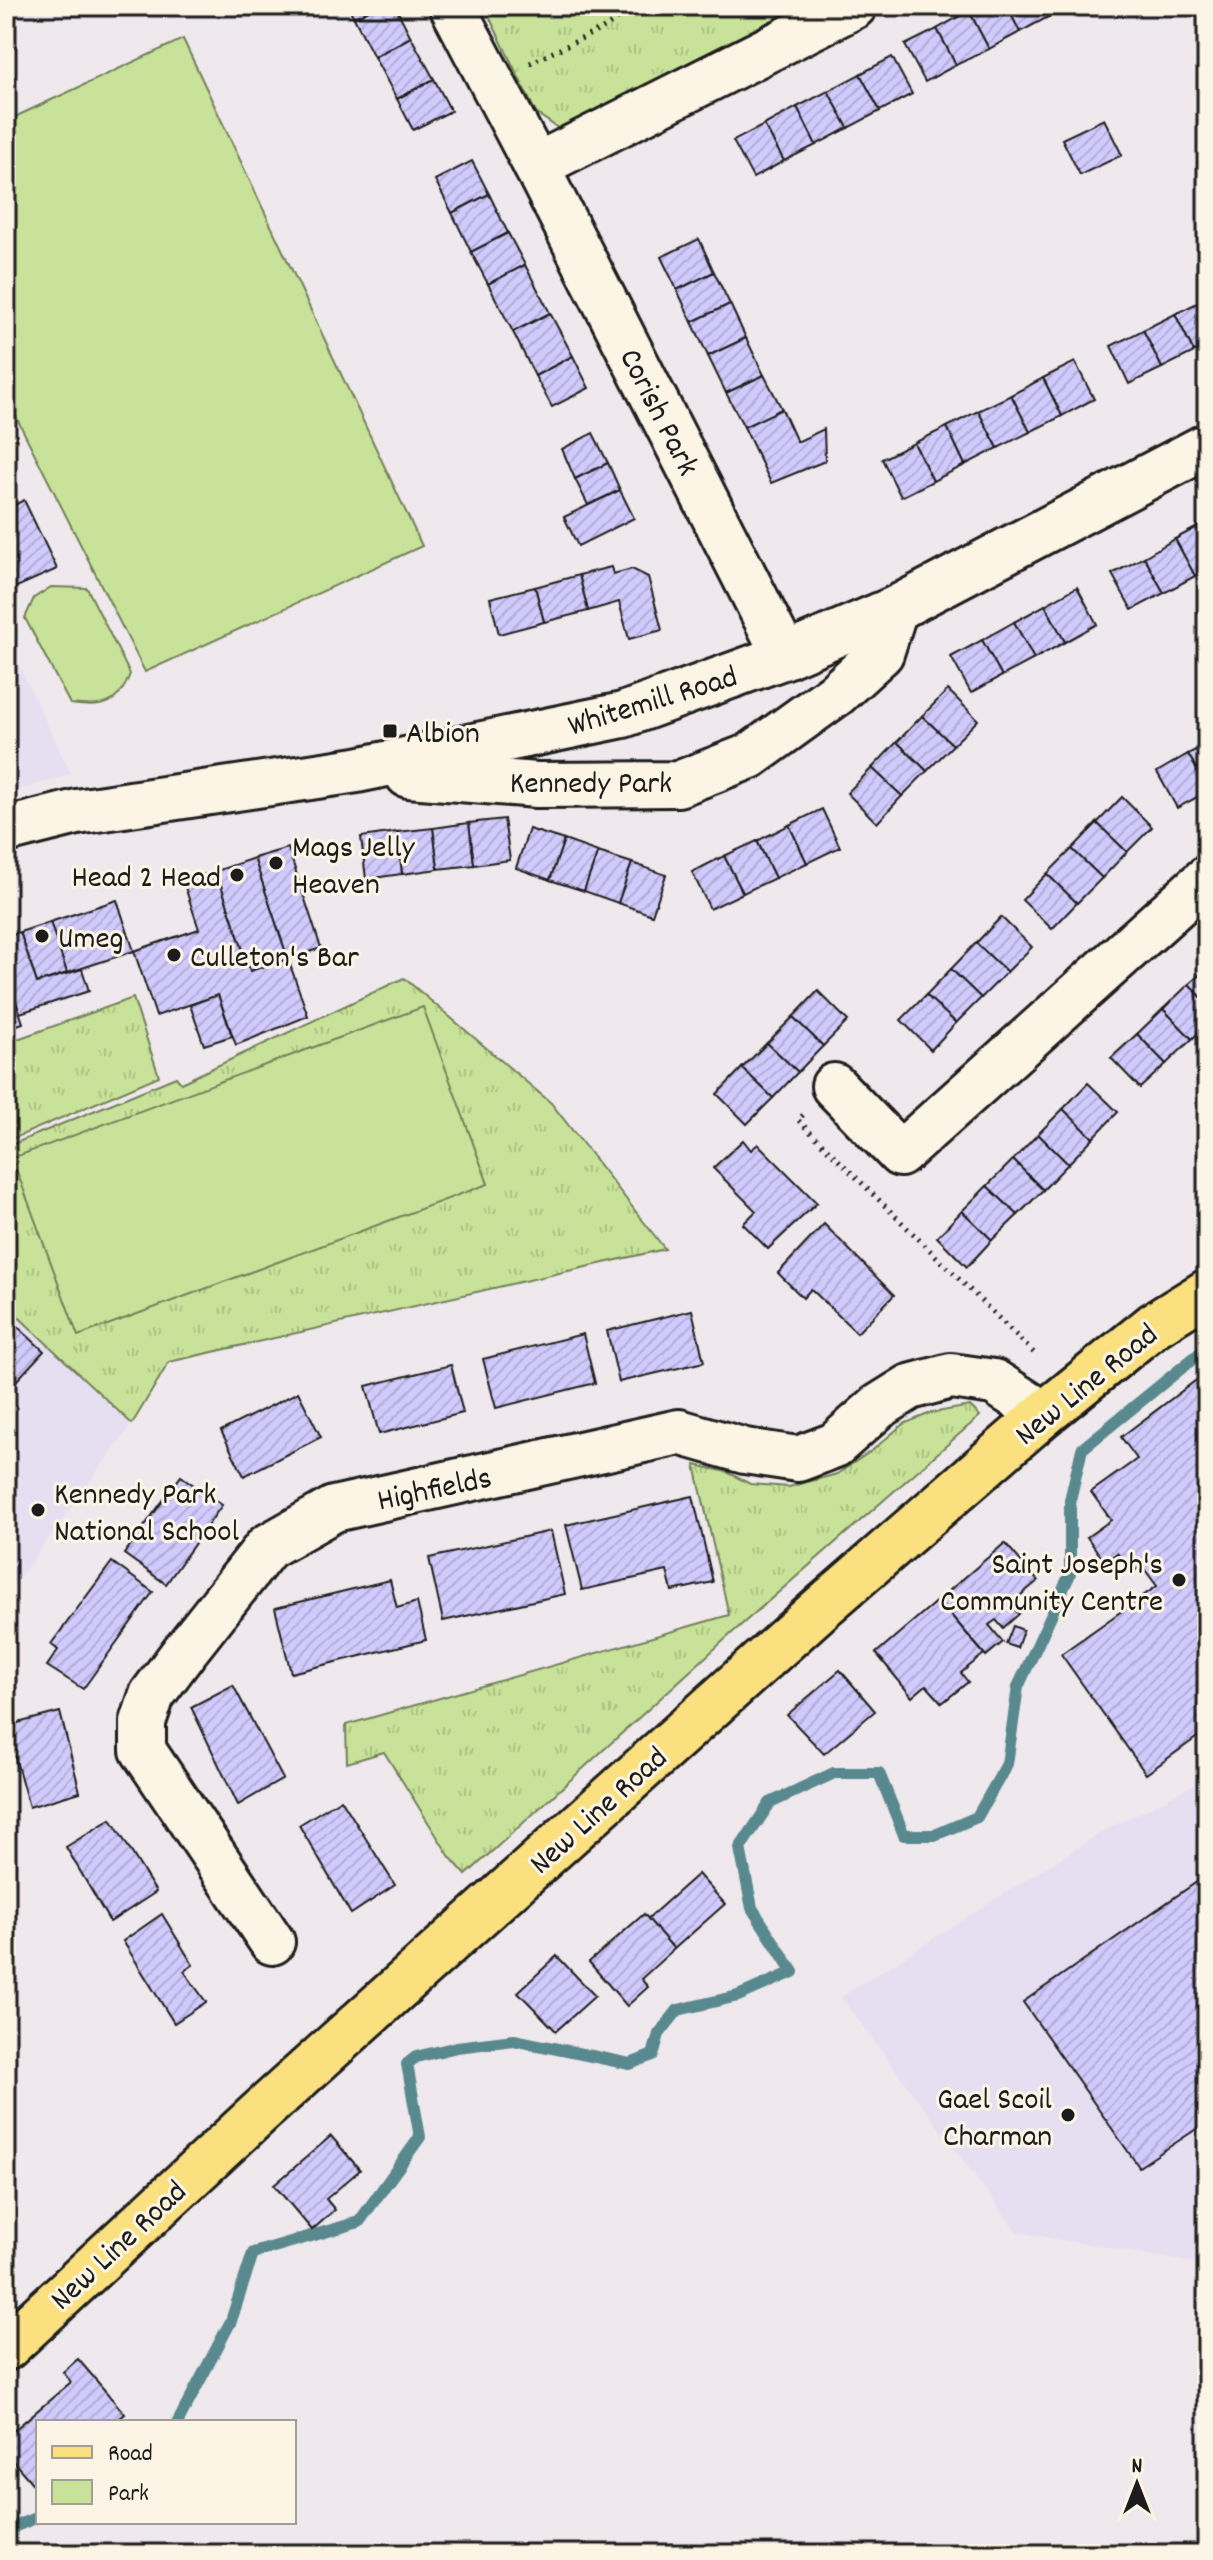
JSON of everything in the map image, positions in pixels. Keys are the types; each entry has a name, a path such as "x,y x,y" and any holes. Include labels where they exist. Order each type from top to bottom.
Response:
{"main road":[{"name":"New Line Road","path":"6,2348 258,2114 821,1608 1044,1414 1154,1325 1207,1292"}],"street":[{"name":"Corish Park","path":"452,6 785,656"},
{"path":"536,166 854,6"},
{"name":"Whitemill Road","path":"6,830 77,812 357,770 623,715 785,656 895,609 1207,446"},
{"name":"Kennedy Park","path":"357,770 537,785 678,784 750,756 836,694 881,653 895,609"},
{"path":"834,1086 900,1154 1207,878"},
{"name":"Highfields","path":"272,1942 143,1750 143,1722 152,1695 267,1547 334,1509 679,1432 745,1451 798,1459 835,1445 878,1407 910,1387 951,1376 994,1382 1044,1414"}],"path":[{"path":"524,67 606,27 634,6"},
{"path":"940,1261 1029,1348"}],"shaded area":[{"path":"6,638 71,774 6,794"},
{"name":"Kennedy Park National School","path":"6,1305 132,1424 6,1596"},
{"name":"Gael Scoil Charman","path":"1207,1778 1207,2265 1017,2232 841,1997 1104,1831"}],"green space":[{"path":"484,6 806,6 558,128 536,113"},
{"path":"183,39 422,546 145,672 6,397 6,121"},
{"path":"51,587 87,588 130,674 120,693 108,703 91,706 70,704 25,618 34,598"},
{"path":"404,978 551,1103 665,1249 169,1362 132,1424 6,1305 6,1147 176,1077 181,1083"},
{"path":"133,998 159,1076 10,1140 6,1129 6,1043"},
{"path":"423,1007 488,1184 78,1336 12,1158"},
{"path":"970,1406 980,1416 732,1633 466,1875 450,1857 384,1752 347,1763 346,1725 729,1615 695,1465 727,1472 750,1484 789,1487 837,1474 874,1449 903,1424 931,1413"}],"building":[{"path":"348,6 376,6 354,18"},
{"path":"376,6 395,6 411,37 374,57 354,18"},
{"path":"979,6 1007,6 1020,32 989,49 969,11"},
{"path":"1007,6 1047,6 1052,15 1020,32"},
{"path":"1047,6 1068,6 1052,15"},
{"path":"969,11 989,49 956,65 937,29"},
{"path":"937,29 956,65 925,82 905,45"},
{"path":"411,37 434,79 397,99 374,57"},
{"path":"892,57 912,94 880,111 860,74"},
{"path":"860,74 880,111 848,128 828,91"},
{"path":"434,79 451,111 413,130 397,99"},
{"path":"828,91 848,128 816,145 797,107"},
{"path":"797,107 816,145 784,161 764,125"},
{"path":"1104,119 1122,155 1080,175 1062,139"},
{"path":"764,125 784,161 753,178 733,141"},
{"path":"472,161 489,194 452,213 435,180"},
{"path":"489,194 508,233 471,252 452,213"},
{"path":"508,233 525,265 488,284 471,252"},
{"path":"699,239 714,272 677,290 661,257"},
{"path":"525,265 550,313 513,332 488,284"},
{"path":"714,272 730,304 692,322 677,290"},
{"path":"1207,298 1207,345 1194,352 1175,314"},
{"path":"730,304 746,338 708,356 692,322"},
{"path":"550,313 573,356 535,376 513,332"},
{"path":"1175,314 1194,352 1162,368 1143,330"},
{"path":"1143,330 1162,368 1129,384 1111,346"},
{"path":"746,338 764,375 726,393 708,356"},
{"path":"573,356 589,388 552,407 535,376"},
{"path":"1075,362 1094,399 1062,416 1043,378"},
{"path":"764,375 782,409 744,427 726,393"},
{"path":"1043,378 1062,416 1030,432 1011,395"},
{"path":"1011,395 1030,432 998,448 978,411"},
{"path":"782,409 797,442 824,429 825,461 771,483 744,427"},
{"path":"978,411 998,448 965,465 947,427"},
{"path":"947,427 965,465 933,481 914,443"},
{"path":"593,433 608,463 575,479 562,449"},
{"path":"914,443 933,481 901,497 882,459"},
{"path":"608,463 620,490 588,505 575,479"},
{"path":"620,490 634,518 578,546 564,517"},
{"path":"24,500 57,569 10,590 6,581 6,509"},
{"path":"1207,522 1207,570 1195,576 1175,539"},
{"path":"1175,539 1195,576 1164,593 1144,557"},
{"path":"1144,557 1164,593 1132,610 1112,574"},
{"path":"611,567 613,574 632,569 648,577 662,630 629,639 619,602 588,611 579,575"},
{"path":"579,575 588,611 544,622 535,587"},
{"path":"535,587 544,622 499,634 490,598"},
{"path":"1077,587 1097,624 1065,642 1045,605"},
{"path":"1045,605 1065,642 1034,659 1014,622"},
{"path":"1014,622 1034,659 1002,676 982,640"},
{"path":"982,640 1002,676 971,693 951,657"},
{"path":"948,690 978,720 953,745 922,716"},
{"path":"922,716 953,745 927,771 897,742"},
{"path":"897,742 927,771 902,796 872,768"},
{"path":"1207,744 1207,788 1188,754"},
{"path":"1188,754 1207,792 1177,808 1157,772"},
{"path":"872,768 902,796 877,823 847,793"},
{"path":"1122,797 1152,827 1127,852 1097,823"},
{"path":"822,809 840,847 807,863 789,825"},
{"path":"504,819 510,860 474,865 469,823"},
{"path":"469,823 474,865 438,869 433,828"},
{"path":"1097,823 1127,852 1102,878 1072,849"},
{"path":"789,825 807,863 775,878 757,841"},
{"path":"433,828 438,869 402,874 397,832"},
{"path":"529,829 564,840 550,880 516,868"},
{"path":"397,832 402,874 366,879 361,837"},
{"path":"564,840 598,852 584,891 550,880"},
{"path":"757,841 775,878 743,893 724,856"},
{"path":"288,848 321,948 288,959 254,858"},
{"path":"1072,849 1102,878 1077,903 1047,874"},
{"path":"598,852 632,863 618,903 584,891"},
{"path":"724,856 743,893 710,909 692,872"},
{"path":"254,858 288,959 250,971 216,871"},
{"path":"632,863 666,875 652,915 618,903"},
{"path":"216,871 250,971 288,959 308,1016 236,1045 218,995 156,1016 134,951 199,929 183,881"},
{"path":"1047,874 1077,903 1052,929 1022,900"},
{"path":"117,900 134,951 67,973 50,922"},
{"path":"1001,917 1032,947 1007,972 976,943"},
{"path":"50,922 67,973 37,983 20,932"},
{"path":"20,932 37,983 82,969 89,991 20,1013 6,973 6,936"},
{"path":"976,943 1007,972 981,998 951,969"},
{"path":"1207,968 1207,1003 1189,984"},
{"path":"951,969 981,998 956,1023 926,995"},
{"path":"6,973 23,1023 6,1029"},
{"path":"1189,984 1207,1003 1207,1025 1192,1039 1163,1009"},
{"path":"818,991 848,1021 823,1046 793,1017"},
{"path":"218,995 232,1036 204,1045 190,1005"},
{"path":"926,995 956,1023 931,1050 901,1020"},
{"path":"1163,1009 1192,1039 1166,1064 1137,1034"},
{"path":"793,1017 823,1046 798,1072 767,1043"},
{"path":"1137,1034 1166,1064 1140,1088 1111,1058"},
{"path":"767,1043 798,1072 773,1098 742,1068"},
{"path":"742,1068 773,1098 747,1124 717,1094"},
{"path":"1088,1083 1118,1112 1093,1138 1063,1109"},
{"path":"1063,1109 1093,1138 1068,1164 1038,1134"},
{"path":"1038,1134 1068,1164 1043,1190 1013,1160"},
{"path":"743,1140 751,1150 758,1144 817,1203 768,1249 743,1224 756,1211 713,1168"},
{"path":"1013,1160 1043,1190 1018,1215 987,1186"},
{"path":"987,1186 1018,1215 992,1240 962,1211"},
{"path":"962,1211 992,1240 967,1267 937,1237"},
{"path":"824,1224 894,1295 857,1333 811,1289 803,1298 778,1273"},
{"path":"692,1310 704,1362 619,1382 607,1331"},
{"path":"6,1316 44,1351 6,1392"},
{"path":"583,1334 595,1383 496,1408 483,1359"},
{"path":"451,1365 463,1413 379,1434 366,1386"},
{"name":"Saint Joseph's Community Centre","path":"1203,1375 1207,1380 1207,1730 1146,1774 1061,1654 1157,1586 1142,1566 1131,1573 1117,1553 1105,1562 1087,1537 1111,1520 1091,1492 1137,1459 1121,1437"},
{"path":"298,1392 321,1437 244,1476 221,1431"},
{"path":"181,1476 222,1505 166,1584 124,1554"},
{"path":"693,1496 713,1582 672,1591 667,1571 582,1590 566,1525"},
{"path":"551,1531 565,1594 443,1621 429,1558"},
{"path":"1005,1543 1038,1581 1010,1604 1019,1614 1003,1628 996,1620 989,1625 1003,1642 986,1656 938,1600"},
{"path":"112,1562 153,1592 83,1689 47,1666 58,1650 51,1644"},
{"path":"390,1580 397,1608 417,1602 426,1640 291,1673 275,1608"},
{"path":"938,1600 984,1654 961,1673 968,1682 942,1703 926,1685 912,1697 876,1653"},
{"path":"1013,1626 1023,1630 1017,1648 1006,1644"},
{"path":"840,1670 875,1711 824,1754 787,1715"},
{"path":"233,1685 283,1779 238,1805 191,1707"},
{"path":"60,1712 80,1792 29,1807 6,1726"},
{"path":"341,1799 395,1885 351,1914 299,1825"},
{"path":"111,1819 156,1892 110,1922 66,1847"},
{"path":"698,1874 725,1904 674,1949 647,1919"},
{"path":"1207,1875 1207,2122 1139,2167 1023,2002"},
{"path":"162,1914 193,1965 184,1971 206,2002 174,2023 123,1941"},
{"path":"644,1914 674,1949 641,1979 648,1987 627,2006 589,1962"},
{"path":"557,1956 595,1996 556,2031 518,1992"},
{"path":"331,2136 360,2170 326,2199 335,2210 312,2230 274,2185"},
{"path":"78,2359 125,2414 118,2420 36,2420 36,2488 6,2453 6,2437 71,2382 63,2372"}],"waterway":[{"path":"179,2420 231,2321 253,2253 359,2222 420,2137 407,2064 416,2057 457,2047 514,2040 630,2064 653,2055 659,2034 678,2010 738,1996 793,1972 752,1908 740,1848 770,1803 834,1773 879,1773 904,1835 935,1835 977,1817 1007,1764 1018,1687 1070,1574 1070,1500 1082,1449 1205,1349"},
{"path":"6,2530 36,2518"}],"place":[{"name":"Albion","path":"390,731"},
{"name":"Mags Jelly Heaven","path":"276,863"},
{"name":"Head 2 Head","path":"237,875"},
{"name":"Umeg","path":"42,936"},
{"name":"Culleton's Bar","path":"174,955"},
{"name":"Kennedy Park National School","path":"38,1510"},
{"name":"Saint Joseph's Community Centre","path":"1179,1580"},
{"name":"Gael Scoil Charman","path":"1068,2115"}]}
